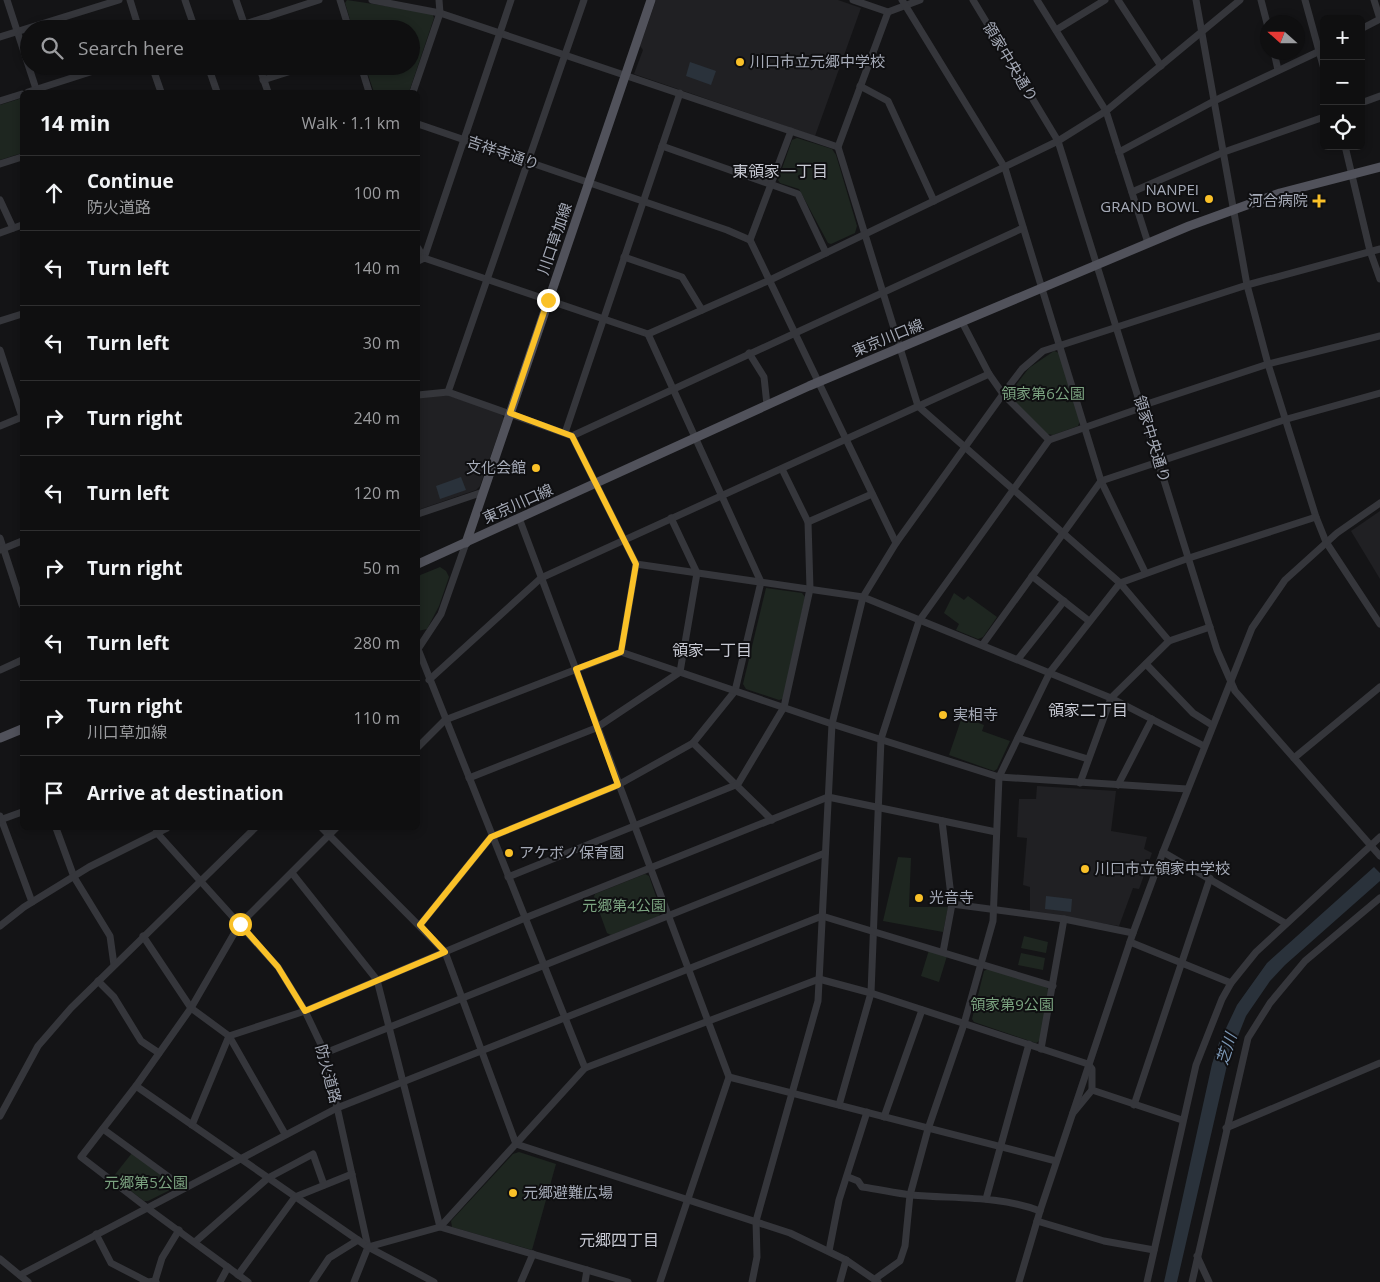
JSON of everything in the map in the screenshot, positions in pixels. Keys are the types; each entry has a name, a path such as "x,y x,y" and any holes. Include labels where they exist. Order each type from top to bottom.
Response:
{"main road":[{"name":"川口草加線","path":"466,543 651,0"},
{"name":"東京川口線","path":"420,563 818,381 1098,266 1148,243 1234,208 1352,173 1380,167"},
{"path":"0,738 20,729"}],"street":[{"path":"7,0 20,40"},
{"path":"53,20 119,0"},
{"path":"130,0 136,20"},
{"path":"185,0 192,20"},
{"path":"236,0 244,20"},
{"path":"263,20 319,0"},
{"path":"340,0 347,20"},
{"path":"372,0 440,13 838,147"},
{"path":"420,72 440,13 439,0"},
{"path":"511,0 421,260 488,280 648,334 770,280 1058,141 1106,112 1240,0"},
{"path":"448,392 584,0"},
{"path":"853,0 888,12"},
{"path":"920,0 903,2 888,12 838,147 918,406 1120,583 1169,641"},
{"name":"領家中央通り","path":"973,0 1058,141 1210,627 1234,691 1380,856"},
{"path":"1037,0 1106,112 1148,243"},
{"path":"1056,30 1105,0"},
{"path":"1118,0 1161,66"},
{"path":"1196,0 1247,285 1268,364 1287,419 1316,518 1326,542 1380,624"},
{"path":"1261,0 1265,15"},
{"path":"1305,0 1320,47"},
{"path":"1365,27 1380,19 1374,0"},
{"path":"903,2 1005,168 1101,481 1145,572"},
{"path":"0,37 20,30"},
{"path":"1119,152 1214,102 1320,50"},
{"path":"1276,60 1278,70"},
{"path":"32,75 37,90"},
{"path":"40,90 83,75"},
{"path":"155,75 160,90"},
{"path":"211,75 216,90"},
{"path":"262,75 267,90"},
{"path":"263,80 279,75"},
{"path":"364,75 368,90"},
{"path":"414,90 419,75"},
{"path":"860,86 888,101 934,201"},
{"path":"569,434 603,319 680,93"},
{"path":"0,101 20,95"},
{"path":"1365,102 1380,96"},
{"path":"1132,192 1224,152 1320,117"},
{"name":"吉祥寺通り","path":"420,125 727,230 750,240"},
{"path":"791,131 750,240 896,543"},
{"path":"662,146 798,194 826,253"},
{"path":"1346,150 1370,251 1380,279"},
{"path":"0,164 20,158"},
{"path":"0,200 13,228"},
{"path":"0,233 20,226"},
{"path":"569,434 1023,228"},
{"path":"752,1282 757,1257 756,1221 818,1001 832,724 863,597 896,543 967,448 1003,394 1031,360 1043,351 1247,285 1380,249"},
{"path":"624,257 682,277 702,310"},
{"path":"0,321 20,315"},
{"path":"962,322 989,374 1003,394 1048,440"},
{"path":"420,925 491,837 618,785 693,743 735,691 761,582 720,496 648,334"},
{"path":"839,1105 871,993 882,739 919,621 1048,440 1268,364 1380,336"},
{"path":"0,350 20,411"},
{"path":"749,353 764,377 767,405"},
{"path":"429,680 541,578 989,374"},
{"path":"420,395 448,392 569,434 597,483 636,564 621,652"},
{"path":"983,644 1101,481 1287,419 1380,393"},
{"path":"0,426 20,418"},
{"path":"508,877 738,784 784,707 810,589 808,522 782,468"},
{"path":"420,513 483,492"},
{"path":"808,522 872,494"},
{"path":"1019,1282 1056,1161 1133,933 1187,789 1252,628 1264,607 1285,580 1326,542 1380,504"},
{"path":"518,518 729,1077 660,1282"},
{"path":"469,778 596,728 680,672 697,573 671,518"},
{"path":"516,1144 790,1233 846,1260 877,1281 900,1261 905,1246 910,1195 928,1129 964,1024 995,911 999,778 1050,672 1120,583 1145,572 1316,518"},
{"path":"0,538 2,549 20,599"},
{"path":"2,549 20,542"},
{"path":"420,646 441,614 466,543"},
{"path":"636,564 863,597 919,621 983,644 1111,698 1204,746"},
{"path":"1032,576 1089,621"},
{"path":"1018,659 1064,601"},
{"path":"1080,783 1111,698 1169,641 1210,627"},
{"path":"420,745 445,720 621,652 832,724 999,778 1187,789"},
{"path":"420,655 491,837 585,1068"},
{"path":"0,670 20,661"},
{"path":"1146,664 1193,713 1212,725"},
{"path":"1294,758 1380,687"},
{"path":"1118,785 1152,719"},
{"path":"1018,738 1088,760"},
{"path":"693,743 738,784 772,820"},
{"path":"192,1125 229,1036 305,1011 525,918 828,797 996,832"},
{"path":"20,813 0,818 32,902"},
{"path":"942,821 952,904 943,952"},
{"path":"57,830 74,877 110,936 114,966"},
{"path":"0,1116 38,1046 71,1008 253,830"},
{"path":"324,830 445,952 516,1144"},
{"path":"248,1282 179,1230 146,1208 82,1157 136,1086 191,1008 240,924 334,830"},
{"path":"0,926 32,902 157,831"},
{"name":"防火道路","path":"157,831 278,967 305,1011 325,1053 368,1247"},
{"path":"1147,1282 1182,1120 1201,1048 1214,1013 1231,983 1256,952 1284,923 1372,848 1380,837"},
{"path":"1163,852 1284,923"},
{"path":"325,1053 825,853"},
{"path":"292,873 377,980 440,1227"},
{"path":"1134,1105 1210,878"},
{"path":"1192,1282 1248,1038 1258,1019 1305,961 1380,898"},
{"path":"952,904 1064,919 1133,933"},
{"path":"20,1275 337,1108 822,916 1053,986"},
{"path":"1042,1049 1064,919"},
{"path":"143,936 191,1008 229,1036 285,1134"},
{"path":"1130,942 1231,983"},
{"path":"440,1227 585,1068 819,979 871,993 1088,1064 1092,1069 1092,1090 1072,1114"},
{"path":"98,981 114,997 141,1041 159,1053"},
{"path":"884,1117 922,1010"},
{"path":"986,1199 1029,1044"},
{"path":"1226,1128 1380,1063"},
{"path":"729,1077 1056,1161"},
{"path":"136,1086 368,1247 434,1282"},
{"path":"1092,1090 1182,1120"},
{"path":"829,1251 839,1200 848,1177 867,1112"},
{"path":"103,1129 184,1188"},
{"path":"194,1242 268,1178 313,1154 324,1185"},
{"path":"238,1275 296,1197 352,1174"},
{"path":"848,1177 858,1180 862,1187 910,1195 986,1199 1026,1206 1040,1211"},
{"path":"1037,1221 1104,1241 1154,1250"},
{"path":"368,1247 440,1227 628,1282"},
{"path":"96,1234 111,1264 148,1282 155,1282 162,1258 179,1230"},
{"path":"312,1282 329,1258 358,1240"},
{"path":"354,1282 368,1247"},
{"path":"521,1282 533,1254"},
{"path":"1197,1256 1209,1282"},
{"path":"0,1259 28,1282"},
{"path":"840,1282 846,1260"},
{"path":"220,1282 228,1267"},
{"path":"585,1282 586,1270"}],"shaded area":[{"name":"川口市立元郷中学校","path":"656,0 838,0 861,8 815,136 634,74 643,50 640,46"},
{"path":"447,395 501,413 504,418 480,486 476,490 420,509 420,397"},
{"path":"1380,511 1380,579 1351,531"},
{"name":"川口市立領家中学校","path":"1037,786 1116,791 1111,831 1147,837 1144,849 1152,853 1139,889 1133,888 1119,926 1030,912 1030,887 1023,885 1027,838 1017,837 1019,799 1036,799"}],"green space":[{"path":"347,0 432,13 434,18 420,59 420,20 350,20 345,3"},
{"path":"368,75 415,75 410,90 373,90"},
{"path":"20,99 20,154 0,160 0,105"},
{"path":"797,138 832,149 836,155 857,226 855,233 831,244 828,243 799,189 780,183 778,180 792,140"},
{"name":"領家第6公園","path":"1054,351 1059,353 1080,421 1078,426 1053,435 1047,434 1013,402 1012,390 1029,368"},
{"path":"440,567 446,571 449,577 439,606 427,629 420,631 420,575"},
{"path":"766,588 802,593 805,597 783,699 779,700 746,689 743,684"},
{"path":"954,593 964,600 968,596 997,617 983,637 978,639 956,630 959,624 944,613"},
{"path":"962,717 984,725 982,731 1010,741 997,769 994,771 949,755"},
{"path":"898,857 911,858 909,907 948,907 943,932 883,921"},
{"name":"元郷第4公園","path":"645,874 649,876 661,911 659,916 611,935 607,933 594,897 595,894"},
{"path":"1024,936 1048,942 1046,953 1021,948"},
{"path":"929,950 947,956 939,982 921,976"},
{"path":"1021,953 1045,958 1043,970 1018,965"},
{"name":"領家第9公園","path":"988,969 1046,986 1049,991 1041,1040 1036,1043 974,1022 972,1019 984,971"},
{"name":"元郷避難広場","path":"519,1152 556,1164 532,1250 452,1227 451,1221 513,1154"},
{"name":"元郷第5公園","path":"132,1153 175,1185 174,1188 148,1201 144,1201 113,1177"}],"water":[{"path":"690,62 716,71 711,85 686,76"},
{"path":"461,477 466,490 440,499 436,486"},
{"name":"芝川","path":"1374,867 1380,873 1380,881 1285,965 1270,981 1246,1016 1228,1061 1177,1282 1164,1282 1212,1064 1219,1043 1237,1005 1267,963"},
{"path":"1046,896 1072,899 1071,912 1045,909"}],"place":[{"name":"川口市立元郷中学校","path":"740,62"},
{"name":"NANPEI GRAND BOWL","path":"1209,199"},
{"name":"河合病院","path":"1319,201"},
{"name":"文化会館","path":"536,468"},
{"name":"実相寺","path":"943,715"},
{"name":"アケボノ保育園","path":"509,853"},
{"name":"川口市立領家中学校","path":"1085,869"},
{"name":"光音寺","path":"919,898"},
{"name":"元郷避難広場","path":"513,1193"}],"district":[{"name":"東領家一丁目","path":"780,171"},
{"name":"領家一丁目","path":"712,650"},
{"name":"領家二丁目","path":"1088,710"},
{"name":"元郷四丁目","path":"619,1240"}],"route":[{"path":"240,924 284,975 305,1011 445,952 420,925 445,891 491,837 618,785 576,669 621,652 636,564 572,436 510,413 548,300"}]}
